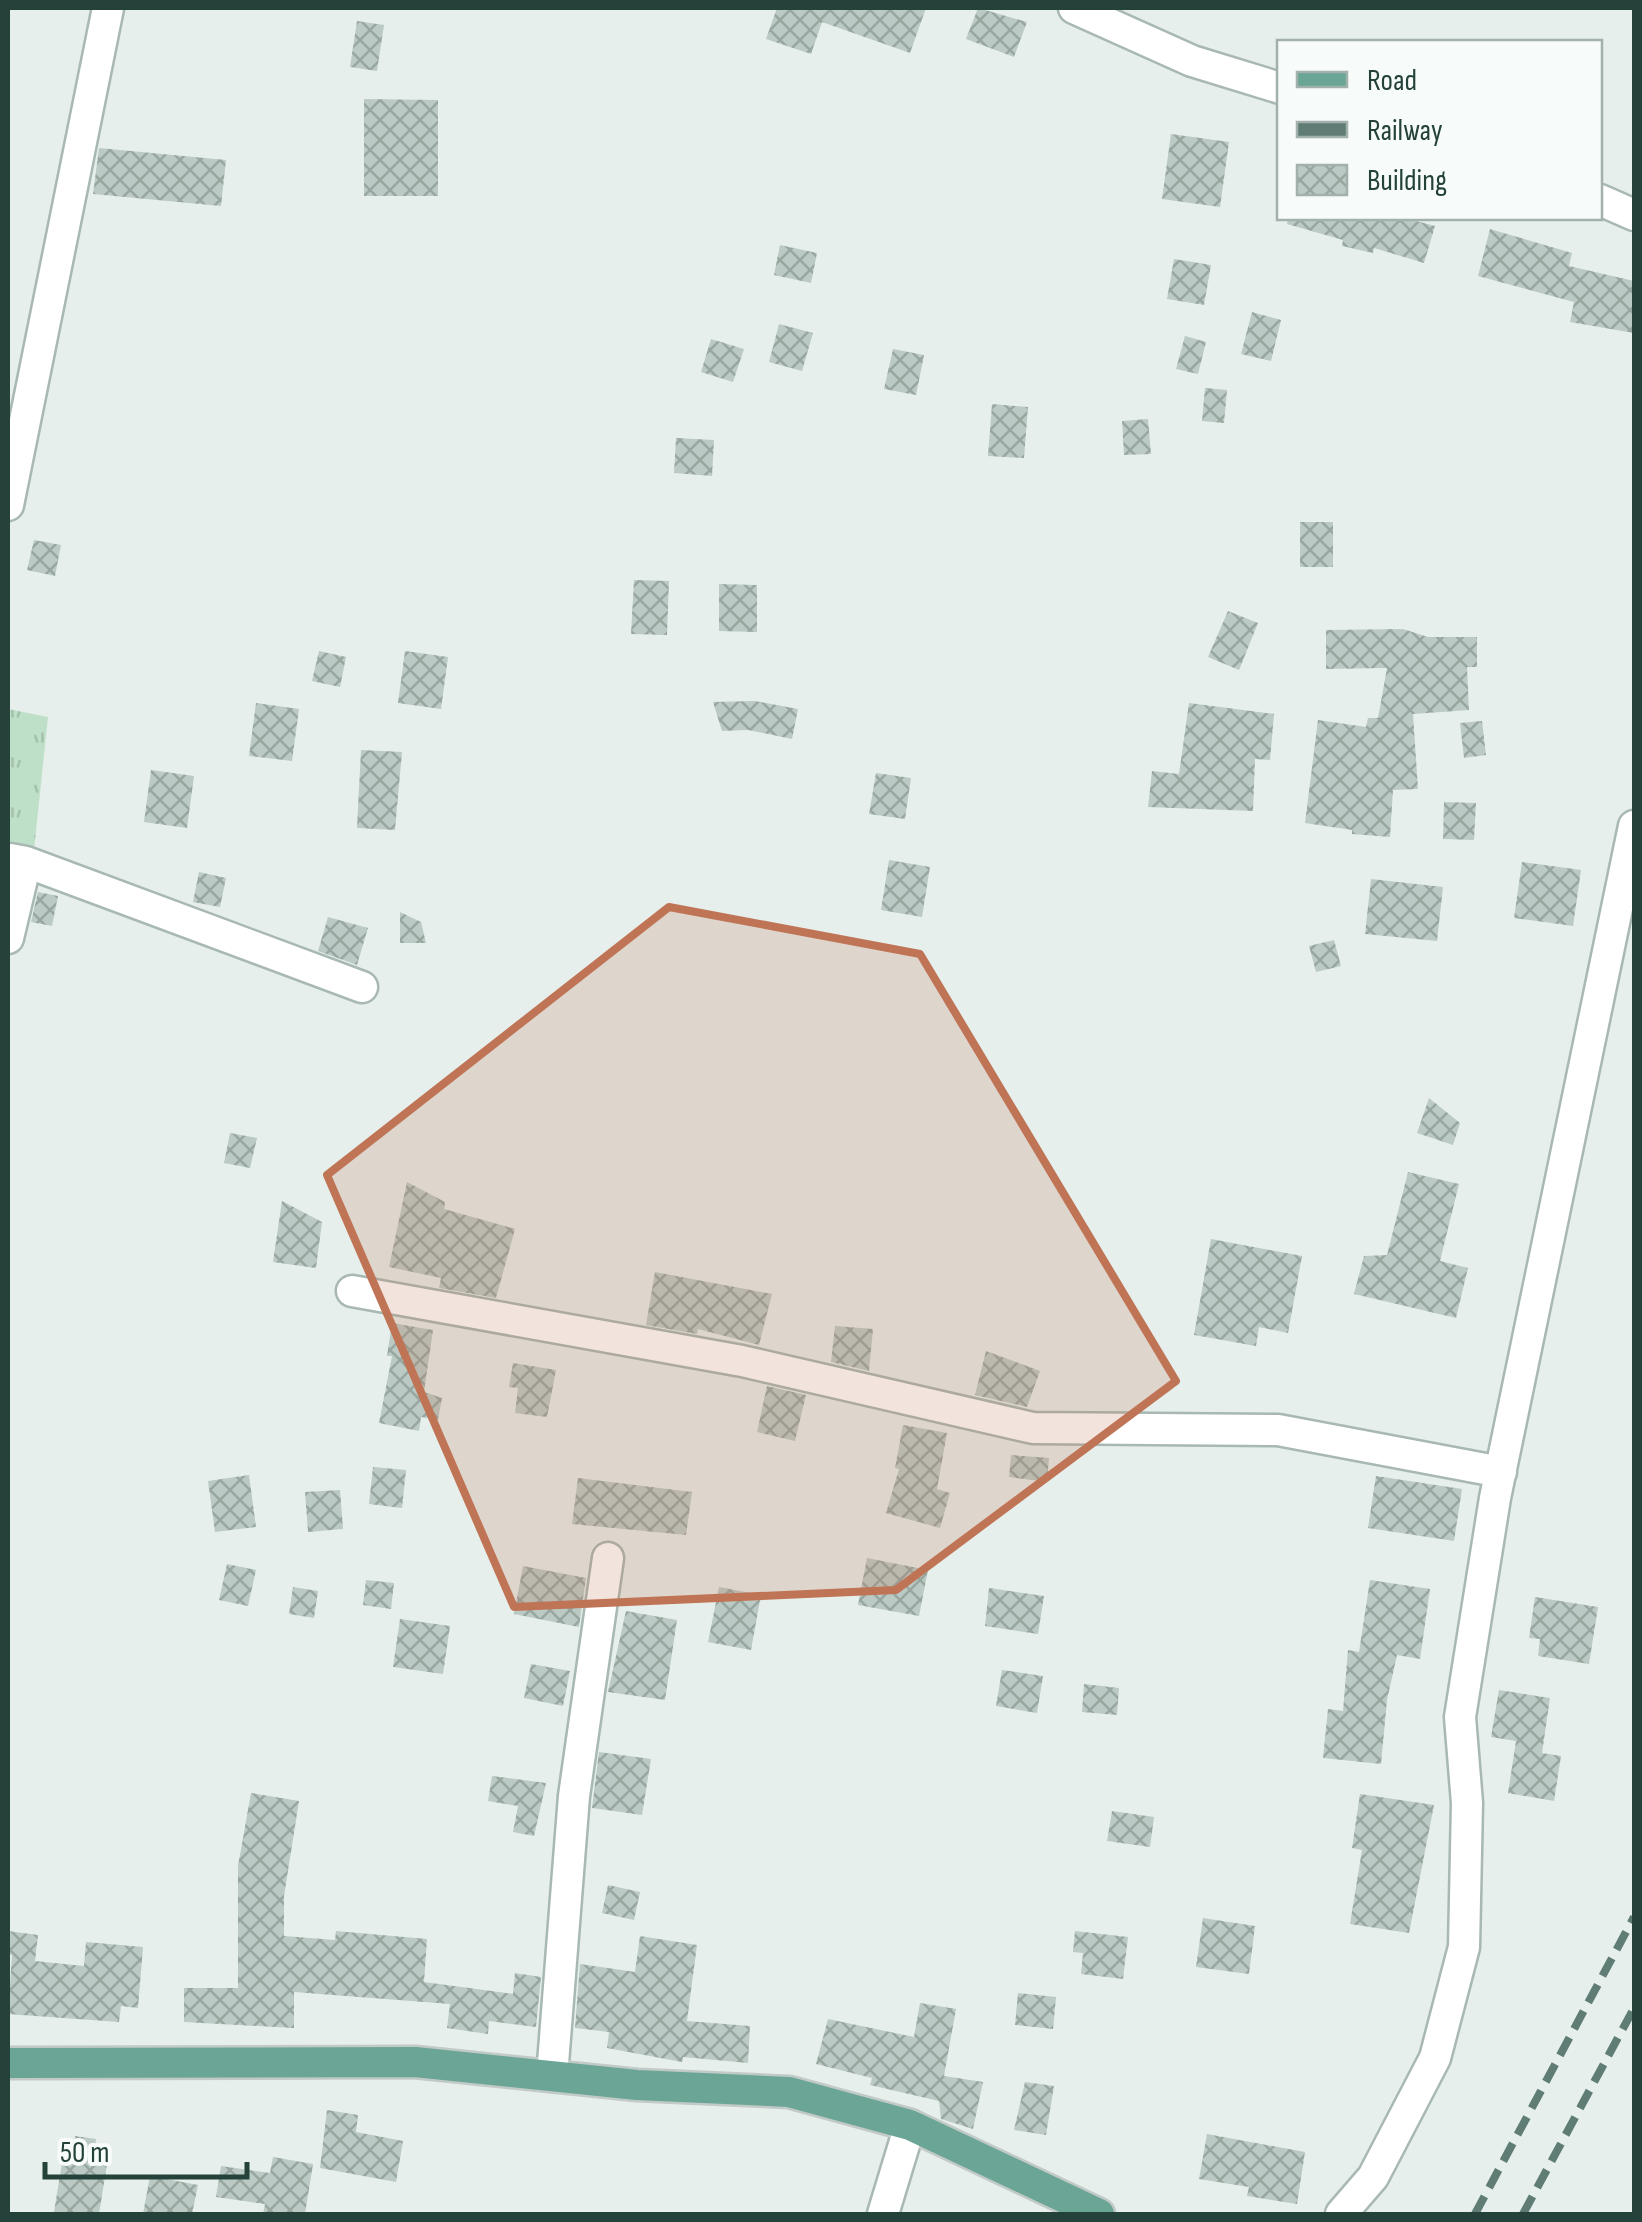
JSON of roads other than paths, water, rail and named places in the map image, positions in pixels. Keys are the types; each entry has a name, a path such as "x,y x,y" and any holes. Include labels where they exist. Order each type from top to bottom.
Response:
{"main road":[{"path":"8,2063 415,2062 637,2085 789,2092 910,2125 1100,2214"}],"street":[{"path":"8,505 108,8"},
{"path":"1074,8 1192,61 1277,87"},
{"path":"1602,201 1634,215"},
{"path":"1341,2214 1373,2177 1435,2058 1464,1947 1466,1803 1460,1717 1501,1472 1634,826"},
{"path":"8,938 17,860 362,987"},
{"path":"352,1291 742,1361 1032,1428 1278,1430 1501,1472"},
{"path":"552,2076 574,1796 608,1558"},
{"path":"883,2214 910,2125"}],"railway":[{"path":"1475,2214 1634,1917"},
{"path":"1523,2214 1634,2008"}]}
